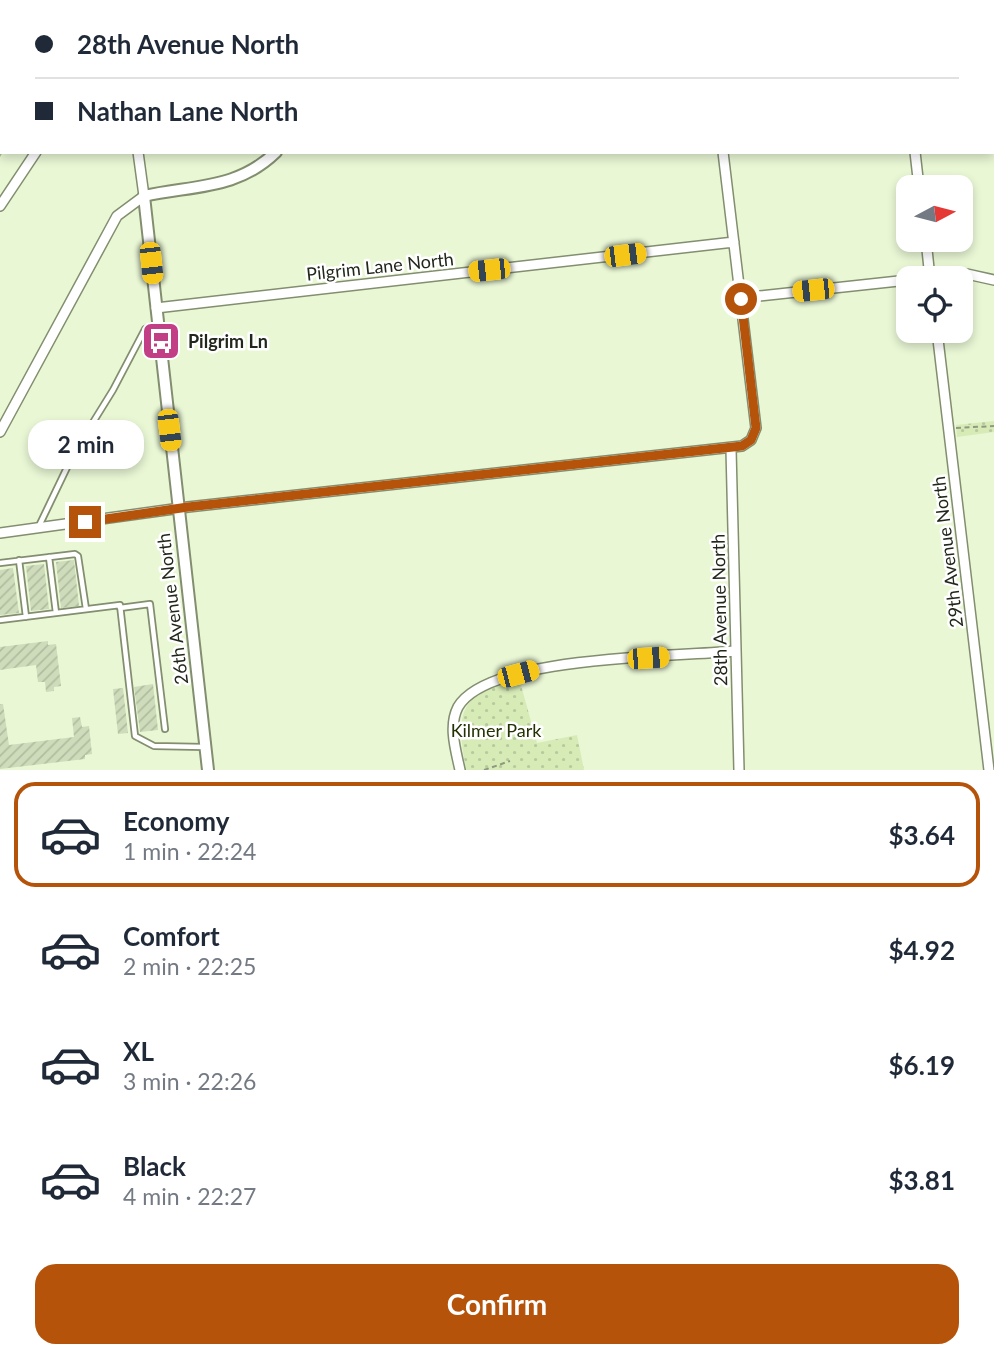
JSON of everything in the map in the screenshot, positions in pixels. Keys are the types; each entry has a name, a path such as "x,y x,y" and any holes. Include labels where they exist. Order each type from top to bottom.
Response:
{"street":[{"path":"0,206 35,154"},
{"name":"26th Avenue North","path":"138,154 208,770"},
{"path":"0,432 117,216 144,196 220,185 256,170 274,154"},
{"path":"0,533 178,511 188,507 731,449 751,440 756,428 723,154"},
{"path":"915,154 918,175"},
{"name":"Pilgrim Lane North","path":"156,308 734,242"},
{"path":"973,275 994,279"},
{"path":"741,299 896,281"},
{"name":"29th Avenue North","path":"938,343 989,770"},
{"name":"28th Avenue North","path":"731,449 740,770"},
{"path":"460,770 453,731 454,717 470,695 482,687 518,674 561,665 735,651"}],"lane":[{"path":"38,528 57,486 145,329 158,323"},
{"path":"0,562 75,554 78,556 86,609"},
{"path":"49,557 56,613"},
{"path":"19,560 26,617"},
{"path":"0,620 120,604 135,736 153,746 180,749 206,746"},
{"path":"120,608 150,604 165,729"}],"path":[{"path":"948,429 994,426"},
{"path":"484,770 510,761"}],"green space":[{"path":"994,421 994,432 957,437 956,425"},
{"name":"Kilmer Park","path":"519,678 537,743 577,735 584,770 466,770 461,734 466,709 472,700 483,692"}],"building":[{"path":"74,560 79,606 61,608 56,562"},
{"path":"44,564 49,609 31,611 26,566"},
{"path":"13,568 19,613 0,615 0,570"},
{"path":"48,641 48,645 56,644 61,686 54,687 54,691 46,692 45,682 38,682 36,665 0,670 0,647"},
{"path":"153,684 158,730 140,732 134,687"},
{"path":"123,688 128,733 118,734 113,689"},
{"path":"0,704 3,704 9,745 74,737 72,718 80,717 82,727 89,726 92,754 85,755 85,759 0,769"}],"place":[{"name":"Pilgrim Ln","path":"161,341"}],"route":[{"path":"85,522 178,511 188,507 742,446 751,440 756,428 741,299"}]}
